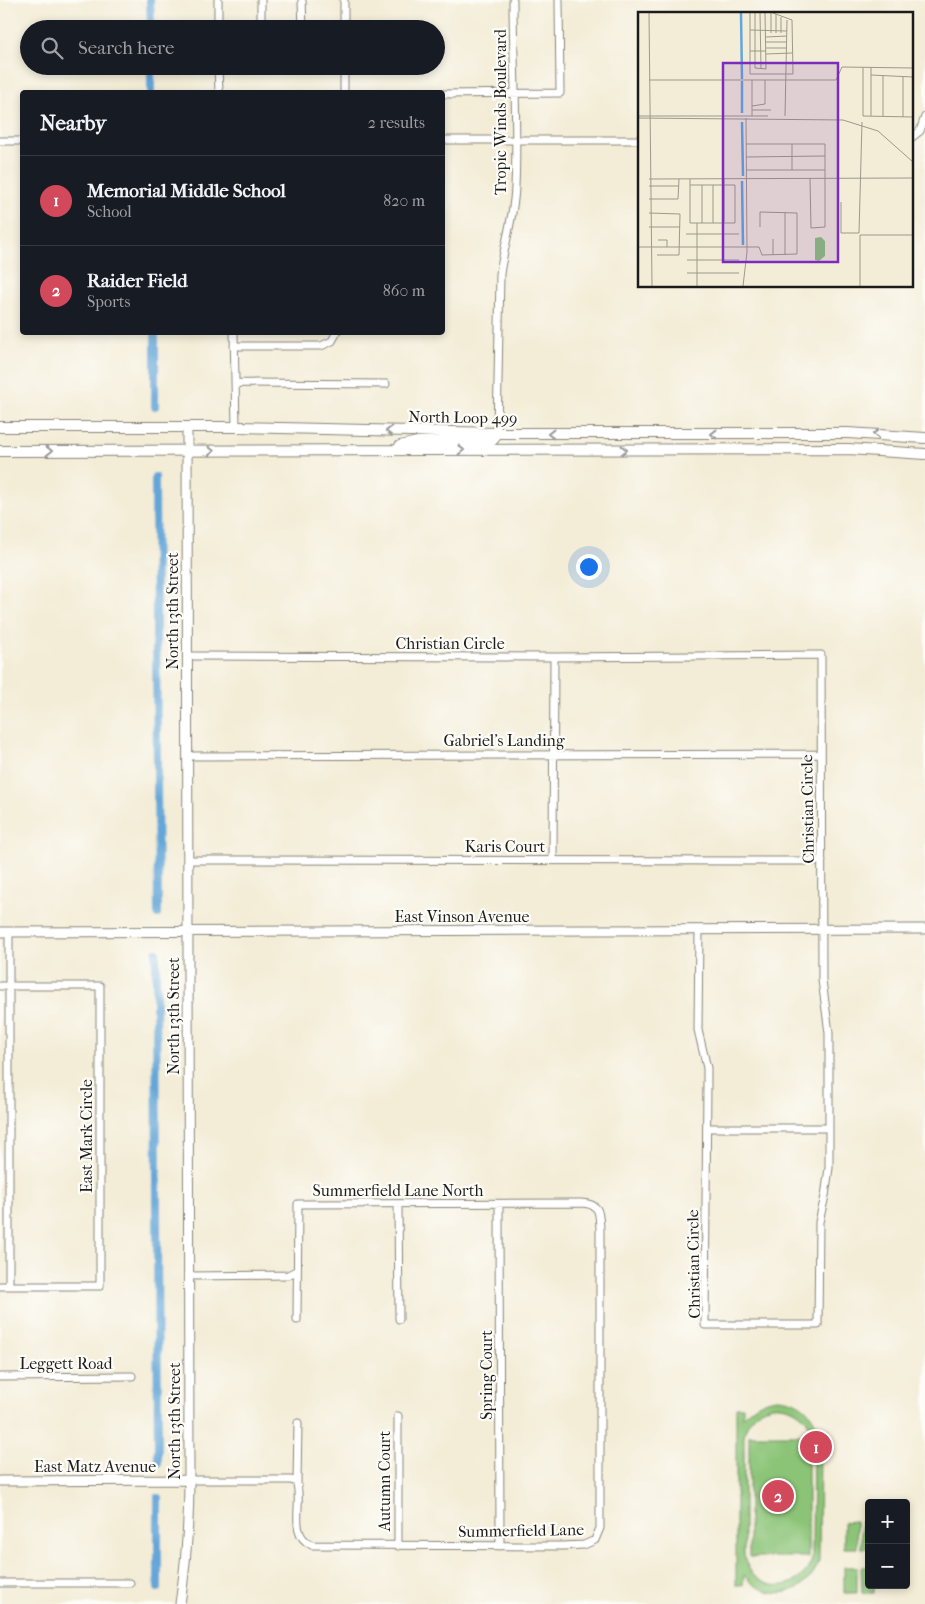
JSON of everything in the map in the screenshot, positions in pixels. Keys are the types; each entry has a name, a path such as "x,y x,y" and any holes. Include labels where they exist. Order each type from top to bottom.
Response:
{"main road":[{"name":"North Loop 499","path":"0,427 236,427 498,433 848,433 925,438"},
{"path":"377,451 418,442 493,440 498,433"},
{"name":"North Loop 499","path":"0,451 848,449 925,454"}],"street":[{"path":"218,0 218,20"},
{"path":"261,0 261,20"},
{"path":"302,0 303,20"},
{"path":"344,0 344,20"},
{"name":"Tropic Winds Boulevard","path":"498,433 500,274 513,207 515,140 513,0"},
{"path":"445,94 560,93 559,0"},
{"path":"218,75 218,90"},
{"path":"344,75 344,90"},
{"path":"912,137 920,131 925,117"},
{"path":"0,141 20,140"},
{"path":"445,140 638,140"},
{"path":"234,335 236,427"},
{"path":"234,346 321,346 332,341 335,335"},
{"path":"234,383 386,384"},
{"name":"North 13th Street","path":"180,1604 186,1560 189,1480 187,427"},
{"name":"Christian Circle","path":"188,656 554,657 821,655 822,980 829,1033 829,1168 819,1222 818,1325 705,1325 707,1128"},
{"path":"553,860 554,657"},
{"name":"Gabriel's Landing","path":"187,756 820,754"},
{"name":"Karis Court","path":"188,860 822,861"},
{"name":"East Vinson Avenue","path":"5,932 925,929"},
{"path":"699,930 698,1030 707,1068 707,1128 829,1128"},
{"path":"0,1286 9,1286 10,986 5,932"},
{"path":"0,986 10,986"},
{"name":"East Mark Circle","path":"9,1286 100,1286 100,986 10,986"},
{"name":"Summerfield Lane","path":"297,1483 299,1532 306,1543 319,1546 584,1545 595,1540 600,1528 600,1230 598,1210 592,1204 587,1203 499,1204"},
{"name":"Summerfield Lane North","path":"296,1271 298,1267 298,1204 499,1204"},
{"path":"398,1204 399,1319"},
{"name":"Spring Court","path":"499,1204 500,1546"},
{"path":"189,1276 288,1275 296,1271 297,1320"},
{"name":"Leggett Road","path":"0,1377 132,1376"},
{"name":"Autumn Court","path":"398,1416 398,1546"},
{"path":"189,1480 290,1480 297,1483 298,1423"},
{"name":"East Matz Avenue","path":"0,1481 189,1480"},
{"path":"0,1583 130,1583"}],"green space":[{"path":"771,1399 785,1399 801,1405 812,1417 819,1433 820,1442 819,1561 814,1573 806,1582 786,1592 775,1593 753,1584 744,1575 743,1585 736,1585 736,1407 743,1407 743,1417 754,1407","holes":["771,1406 787,1407 805,1418 812,1431 812,1559 806,1571 797,1580 787,1584 775,1585 755,1576 748,1566 744,1553 744,1436 747,1425 757,1413"]},
{"path":"749,1435 808,1435 808,1557 749,1557"},
{"path":"856,1521 857,1548 844,1548 844,1522"},
{"path":"861,1521 865,1521 865,1548 861,1548"},
{"path":"844,1567 857,1567 857,1593 844,1593"},
{"path":"861,1567 865,1567 865,1589 874,1589 874,1593 862,1593"}],"waterway":[{"path":"150,0 151,20"},
{"path":"151,75 151,90"},
{"path":"155,335 155,406"},
{"path":"155,477 158,914"},
{"path":"156,952 158,1463"},
{"path":"158,1498 158,1588"}],"place":[{"name":"Memorial Middle School","path":"816,1447"},
{"name":"Raider Field","path":"778,1496"}]}
